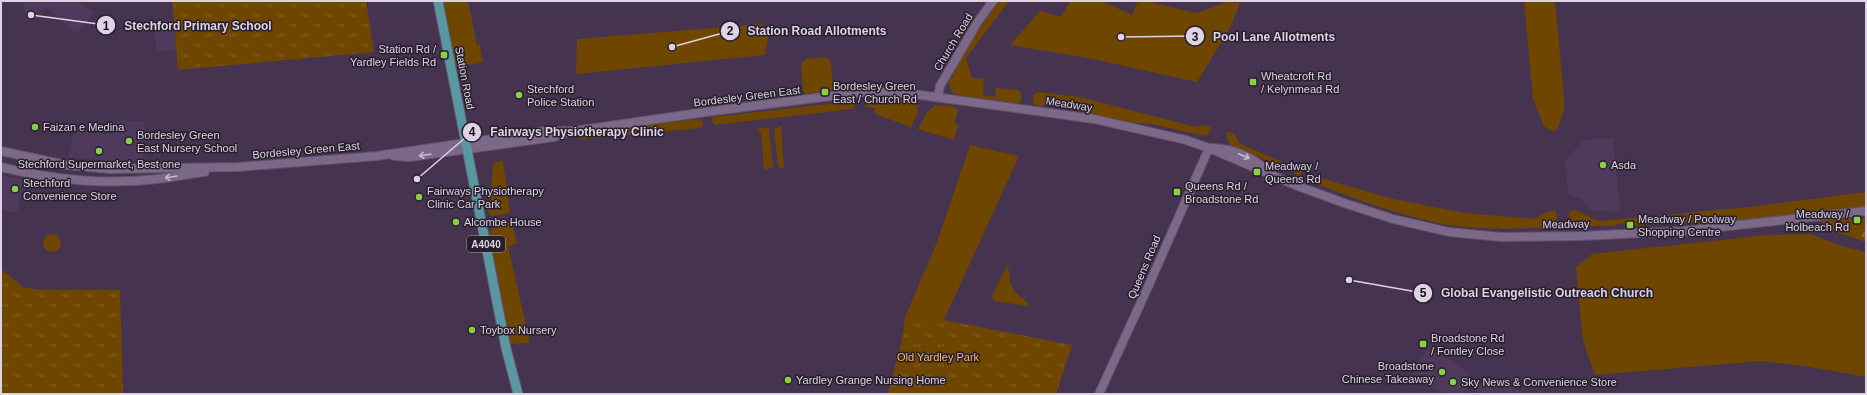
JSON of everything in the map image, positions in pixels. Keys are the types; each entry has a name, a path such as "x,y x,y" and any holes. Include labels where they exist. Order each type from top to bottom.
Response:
{"main road":[{"name":"Station Road","path":"438,1 506,348 518,394"}],"street":[{"name":"Church Road","path":"938,97 940,86 977,24 993,1"},
{"name":"Bordesley Green East","path":"377,156 410,158 467,145 545,131 574,131 839,95 870,92 923,95"},
{"name":"Meadway","path":"923,95 1094,119 1186,140 1209,148 1295,186 1393,219 1448,232 1501,237 1582,236 1683,231 1866,211"},
{"name":"Bordesley Green East","path":"1,167 61,178 124,181 156,179 238,167 377,156 467,145"},
{"name":"Queens Road","path":"1098,394 1148,287 1209,148"},
{"name":"Bordesley Green East","path":"1,151 66,165 110,169 238,167"}],"shaded area":[{"path":"23,1 77,1 94,12 77,34 46,7 27,23"},
{"path":"173,21 176,50 157,52 152,22"},
{"path":"144,121 145,158 141,161 116,162 68,157 74,131 108,134 108,122"},
{"path":"1613,138 1620,210 1597,212 1587,207 1582,200 1571,196 1568,192 1565,162 1583,140"},
{"path":"1,175 23,179 17,213 1,210"},
{"path":"1427,350 1452,360 1470,374 1469,382 1463,394 1446,394 1411,376"},
{"path":"1491,379 1528,394 1477,394 1481,384"}],"green space":[{"path":"172,1 366,1 374,52 178,70"},
{"path":"443,1 468,1 477,45 480,45 483,62 456,67"},
{"path":"999,1 1009,1 966,58 971,76 975,79 984,78 983,95 995,97 996,88 1018,90 1021,92 1021,102 1017,103 962,96 952,92 948,82 953,76 961,56"},
{"path":"1070,1 1102,1 1132,15 1138,1 1147,1 1197,13 1227,2 1240,3 1230,28 1197,82 1088,58 1010,45 1040,11 1061,17"},
{"path":"1524,1 1555,1 1564,110 1558,128 1554,131 1549,130 1544,126 1533,100"},
{"path":"762,24 761,29 770,27 765,55 576,74 577,39"},
{"path":"825,57 830,60 834,89 806,94 803,91 801,63 806,59"},
{"path":"1037,92 1080,97 1196,127 1205,125 1212,128 1207,135 1200,135 1152,124 1134,123 1065,108 1064,106 1038,106 1033,103 1033,95"},
{"path":"888,98 911,101 918,106 918,112 911,127 875,114 875,108 867,107 864,100"},
{"path":"855,101 855,106 852,109 714,125 712,121 713,117"},
{"path":"935,105 956,107 958,112 954,122 960,127 957,128 954,140 918,129 928,111"},
{"path":"700,119 703,126 698,128 573,140 621,128"},
{"path":"781,126 784,168 778,167 774,129"},
{"path":"767,127 769,129 773,167 764,170 761,133 756,129"},
{"path":"1227,131 1235,134 1239,143 1302,171 1300,177 1295,174 1295,172 1230,145 1227,138"},
{"path":"970,145 1019,156 944,320 905,317 937,242"},
{"path":"503,161 510,213 491,216 488,212 491,199 493,163"},
{"path":"1310,175 1389,198 1464,213 1534,219 1549,211 1555,211 1557,216 1556,223 1549,227 1511,229 1473,228 1448,225 1395,212 1361,200 1307,180"},
{"path":"1866,192 1866,207 1736,222 1663,223 1635,226 1634,223 1616,224 1616,226 1576,226 1571,220 1569,214 1569,212 1574,210 1601,221 1748,207"},
{"path":"1866,218 1866,242 1833,231 1819,221"},
{"path":"512,222 517,244 508,246 530,343 511,344 489,234 494,226"},
{"path":"1866,223 1866,240 1850,233 1849,228"},
{"path":"48,234 56,234 61,239 59,250 56,252 48,252 43,247 43,239"},
{"path":"1811,234 1838,245 1866,252 1866,377 1805,366 1761,361 1595,375 1583,341 1576,267 1592,254 1767,235"},
{"path":"1008,264 1010,282 1015,292 1028,303 1028,306 994,301 992,296"},
{"path":"1,269 23,287 43,290 120,290 123,394 1,394"},
{"name":"Old Yardley Park","path":"905,317 944,320 1072,345 1056,394 888,394 902,340"}],"place":[{"name":"Stechford Primary School","path":"31,15"},
{"name":"Pool Lane Allotments","path":"1121,37"},
{"name":"Station Road Allotments","path":"672,47"},
{"name":"Station Rd / Yardley Fields Rd","path":"444,55"},
{"name":"Wheatcroft Rd / Kelynmead Rd","path":"1253,82"},
{"name":"Bordesley Green East / Church Rd","path":"825,92"},
{"name":"Stechford Police Station","path":"519,95"},
{"name":"Faizan e Medina","path":"35,127"},
{"name":"Bordesley Green East Nursery School","path":"129,141"},
{"name":"Stechford Supermarket, Best one","path":"99,151"},
{"name":"Asda","path":"1603,165"},
{"name":"Meadway / Queens Rd","path":"1257,172"},
{"name":"Fairways Physiotherapy Clinic","path":"417,179"},
{"name":"Stechford Convenience Store","path":"15,189"},
{"name":"Queens Rd / Broadstone Rd","path":"1177,192"},
{"name":"Fairways Physiotherapy Clinic Car Park","path":"419,197"},
{"name":"Meadway / Holbeach Rd","path":"1857,220"},
{"name":"Alcombe House","path":"456,222"},
{"name":"Meadway / Poolway Shopping Centre","path":"1630,225"},
{"name":"Global Evangelistic Outreach Church","path":"1349,280"},
{"name":"Toybox Nursery","path":"472,330"},
{"name":"Broadstone Rd / Fontley Close","path":"1423,344"},
{"name":"Broadstone Chinese Takeaway","path":"1442,372"},
{"name":"Yardley Grange Nursing Home","path":"788,380"},
{"name":"Sky News & Convenience Store","path":"1453,382"}]}
